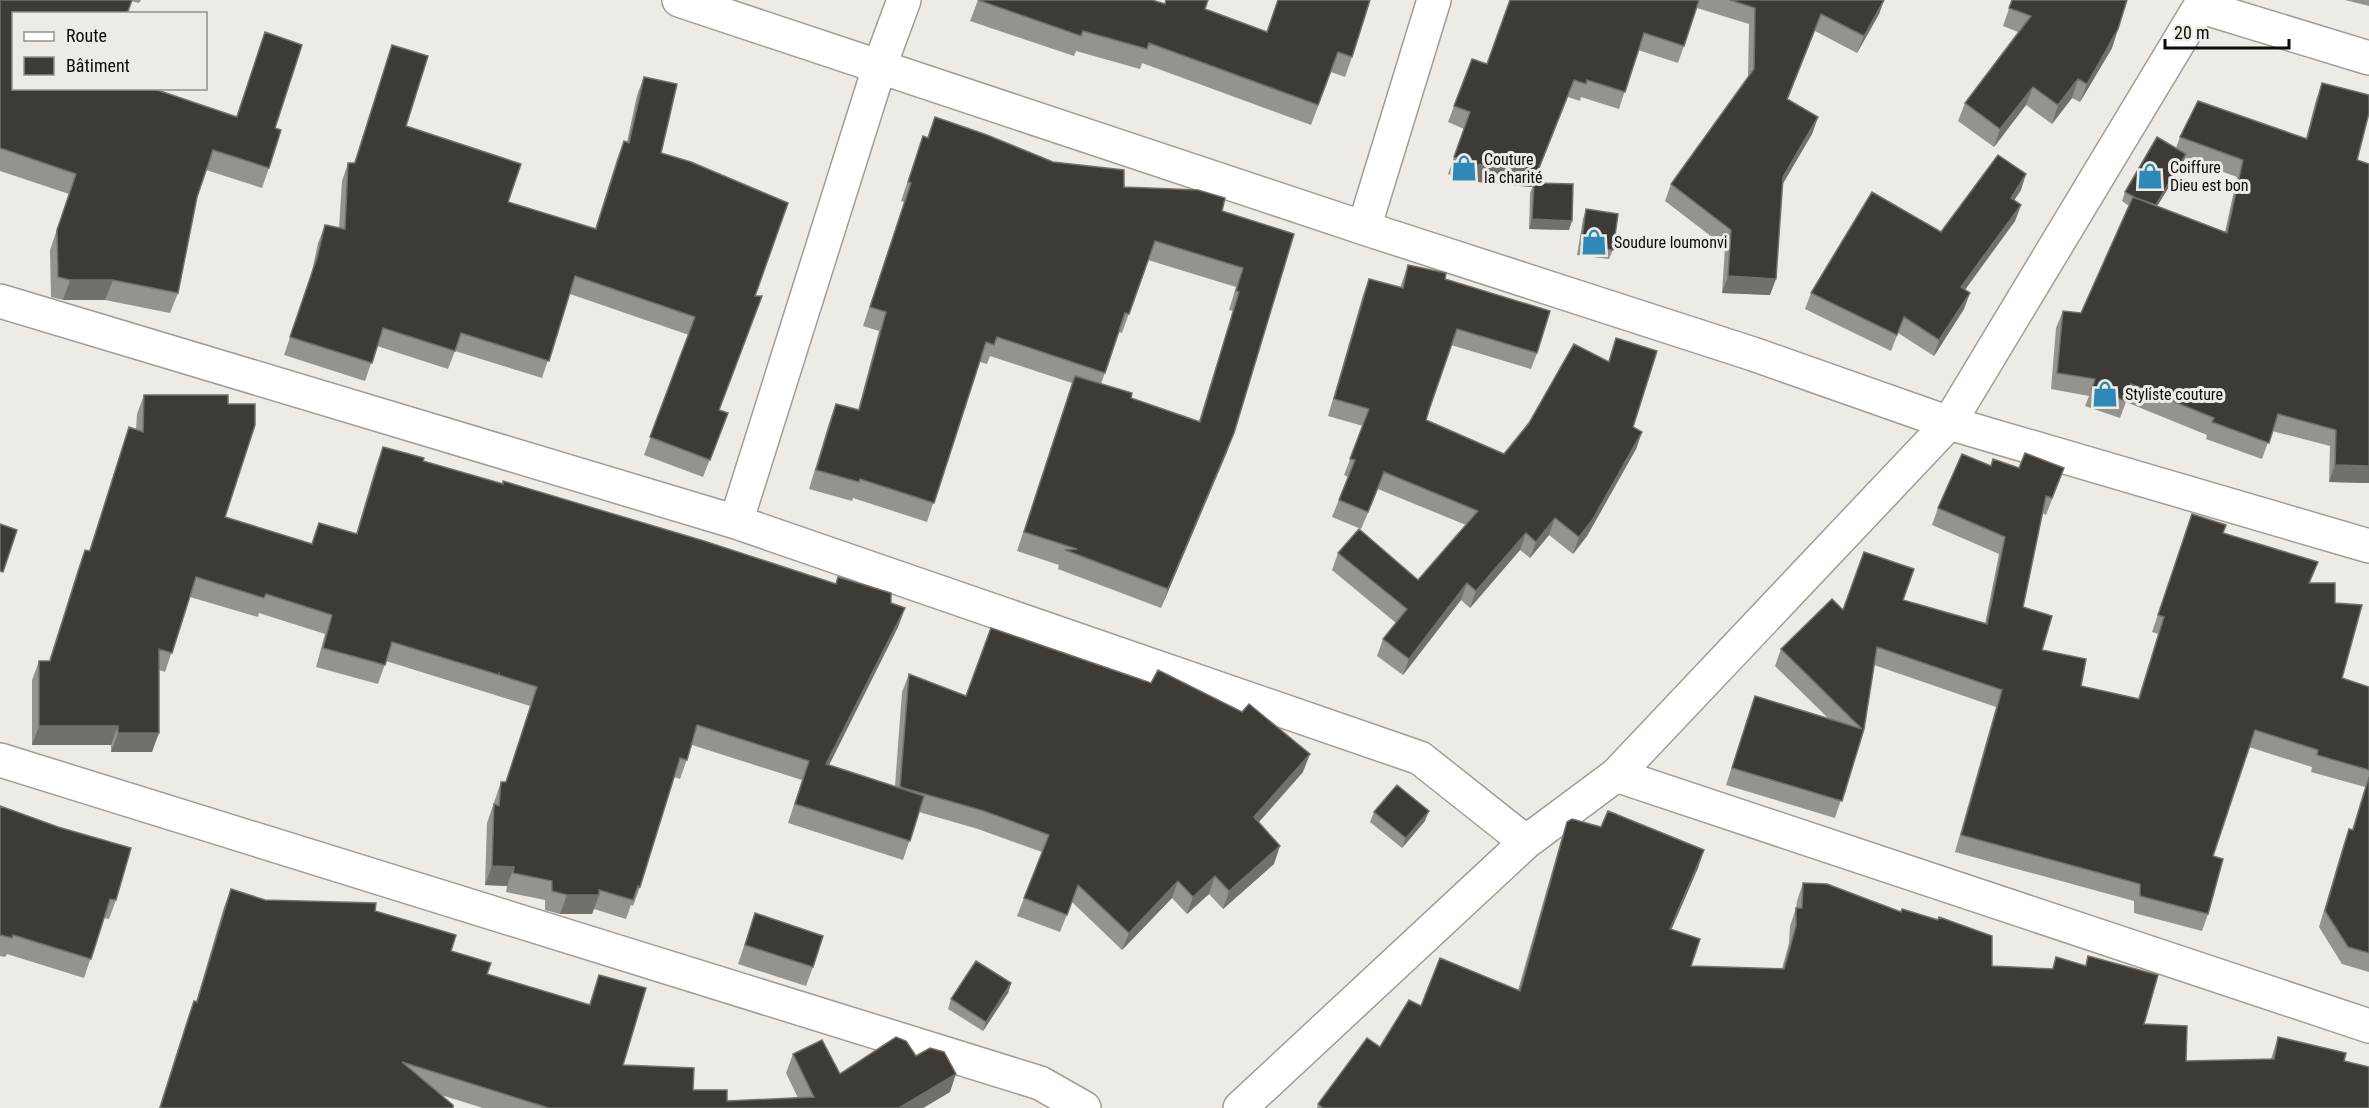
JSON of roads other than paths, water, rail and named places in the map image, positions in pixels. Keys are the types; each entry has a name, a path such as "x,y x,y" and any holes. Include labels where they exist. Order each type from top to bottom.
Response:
{"street":[{"path":"679,0 880,65 1364,228 1753,354 1949,423 2369,546"},
{"path":"736,522 880,65 904,0"},
{"path":"1364,228 1434,0"},
{"path":"1240,1108 1526,842 1616,775 1949,423 2203,4 2369,58"},
{"path":"0,301 736,522 1419,758 1526,842"},
{"path":"0,759 1040,1083 1084,1108"},
{"path":"1616,775 2369,1026"}],"place":[{"name":"Couture la charité","path":"1464,168"},
{"name":"Coiffure Dieu est bon","path":"2150,176"},
{"name":"Soudure loumonvi","path":"1594,242"},
{"name":"Styliste couture","path":"2105,394"}]}
